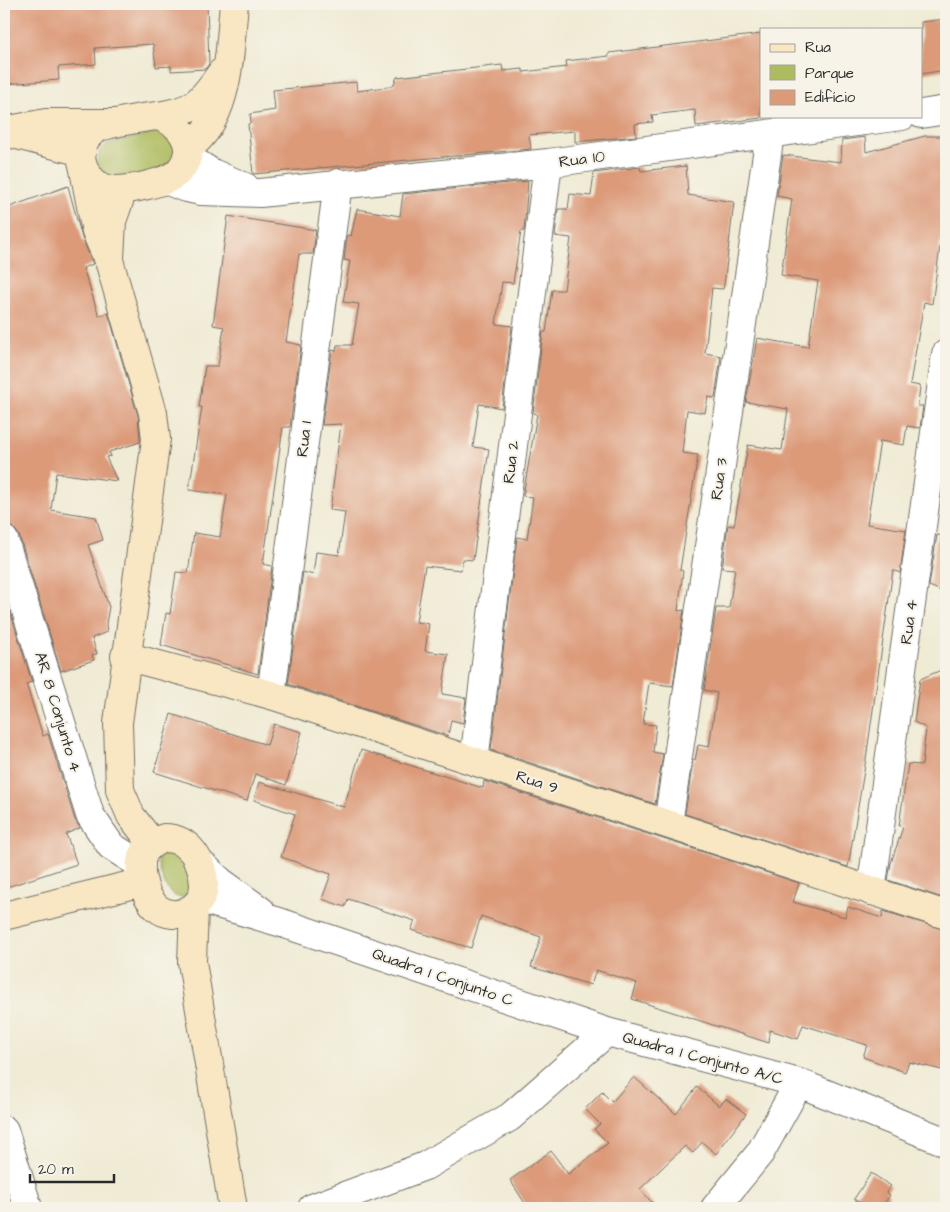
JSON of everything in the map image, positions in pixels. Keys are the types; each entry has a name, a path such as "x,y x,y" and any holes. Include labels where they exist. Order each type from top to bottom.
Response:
{"street":[{"path":"4,132 60,145 83,161 90,180 108,190 123,190 166,180 176,175 187,153 212,119 222,96 234,4"},
{"path":"192,962 160,909 150,897 145,863 131,816 120,790 118,723 125,656 156,439 153,413 110,264 96,232 83,161 89,136 99,128 187,110 200,101 227,65"},
{"path":"922,114 946,110"},
{"path":"158,116 169,119 178,126 185,135 187,153"},
{"name":"Rua 10","path":"166,180 183,188 201,191 260,193 338,183 548,163 887,118"},
{"path":"4,132 46,123 120,124"},
{"name":"Rua 3","path":"668,824 770,134"},
{"name":"Rua 10","path":"187,153 226,180 260,193"},
{"name":"Rua 2","path":"474,761 548,163"},
{"name":"Rua 1","path":"271,695 338,183"},
{"path":"110,264 112,222 123,190"},
{"name":"Rua 4","path":"871,891 946,354"},
{"name":"AR 8 Conjunto 4","path":"4,540 90,815 111,846 145,863"},
{"name":"Rua 9","path":"125,656 271,695 946,915"},
{"path":"4,916 145,863 164,838 175,838 185,842 193,851 204,885 198,903 192,962 234,1208"},
{"path":"197,860 222,882 279,922"},
{"path":"160,909 171,914 184,913 198,903 279,922"},
{"name":"Quadra 1 Conjunto C","path":"279,922 607,1032"},
{"path":"312,1208 426,1166 510,1117 607,1032"},
{"name":"Quadra 1 Conjunto A/C","path":"607,1032 799,1084 946,1142"},
{"path":"715,1208 760,1154 799,1084"},
{"path":"4,1130 28,1208"}],"green space":[{"path":"157,132 172,139 179,160 123,186 96,166 100,150 107,144"},
{"path":"176,846 195,883 188,893 181,897 175,896 169,890 160,873 159,863 159,854"}],"building":[{"path":"4,4 207,4 209,64 205,69 171,71 171,66 156,67 153,44 95,48 96,64 58,67 59,80 4,84"},
{"path":"946,19 946,70 922,74 921,22"},
{"path":"760,34 761,118 696,126 695,110 652,115 653,122 635,124 636,136 575,142 575,131 529,135 531,149 253,174 248,124 251,123 250,114 275,110 273,90 356,82 357,91 393,86 397,77 502,65 503,71 523,69 523,72 567,67 566,61 609,56 609,53"},
{"path":"925,136 946,136 946,204 932,304 924,302 910,384 920,386 918,406 923,406 920,428 907,426 904,445 880,441 867,524 906,530 900,573 893,570 866,759 848,867 685,814 693,760 695,760 698,745 709,747 717,693 704,690 716,608 729,608 735,569 722,568 728,525 734,526 748,445 782,450 788,409 746,402 757,338 808,347 818,281 781,275 792,199 777,196 783,155 841,162 842,140 865,137 866,152"},
{"path":"686,166 688,195 734,202 724,285 723,289 712,288 705,353 721,356 715,398 708,397 705,413 687,410 682,453 698,455 680,570 683,571 678,611 684,610 673,686 649,683 643,724 656,725 653,752 663,754 655,804 491,750 517,537 527,539 533,497 523,496 537,414 533,413 543,332 546,332 552,290 564,290 571,238 555,236 558,209 568,209 570,194 591,196 594,173 640,167 641,171"},
{"path":"528,181 524,231 521,231 513,283 502,282 496,324 512,326 502,408 479,404 473,447 489,449 473,560 463,559 461,570 425,566 416,622 429,624 425,651 448,654 442,694 466,698 463,723 451,720 448,736 288,684 303,572 313,575 316,552 339,555 345,512 330,510 341,424 322,425 332,350 336,351 337,345 352,345 359,304 343,302 350,261 344,260 347,235 351,236 357,209 400,216 403,194"},
{"path":"68,186 82,238 93,264 83,268 99,316 108,312 138,416 140,442 109,452 111,456 106,457 117,481 56,473 51,510 96,517 103,540 88,545 109,607 106,624 107,632 92,638 97,654 92,655 94,660 61,671 19,535 14,528 4,525 4,209"},
{"path":"228,216 316,230 313,254 299,254 286,342 301,345 290,427 283,427 263,564 272,566 258,674 161,645 166,613 170,614 176,572 188,573 194,533 220,537 227,495 189,490 202,407 199,407 205,366 218,366 224,327 213,325"},
{"path":"937,535 946,536 946,593 929,586"},
{"path":"4,592 32,682 26,684 43,736 48,734 75,820 80,828 66,834 77,864 4,888"},
{"path":"946,668 946,899 888,880 891,863 903,827 899,826 908,764 922,765 926,728 914,722 920,679"},
{"path":"171,714 267,745 274,724 302,732 286,785 255,774 247,801 154,772"},
{"path":"361,750 483,788 484,781 799,883 793,902 845,917 848,907 882,918 883,911 946,930 946,1071 909,1062 905,1072 863,1057 867,1045 803,1025 798,1039 770,1030 769,1043 632,999 637,983 596,970 591,985 531,967 541,937 481,916 471,948 411,930 415,921 348,899 345,907 322,899 331,874 281,857 295,814 254,800 259,782 344,807"},
{"path":"634,1077 676,1114 697,1087 719,1106 726,1099 746,1114 716,1154 702,1142 693,1153 685,1146 640,1189 657,1208 528,1208 510,1180 551,1151 568,1174 608,1143 594,1129 600,1124 585,1109 602,1092 612,1102"},
{"path":"871,1173 891,1186 886,1192 890,1195 881,1208 867,1208 854,1199"}]}
